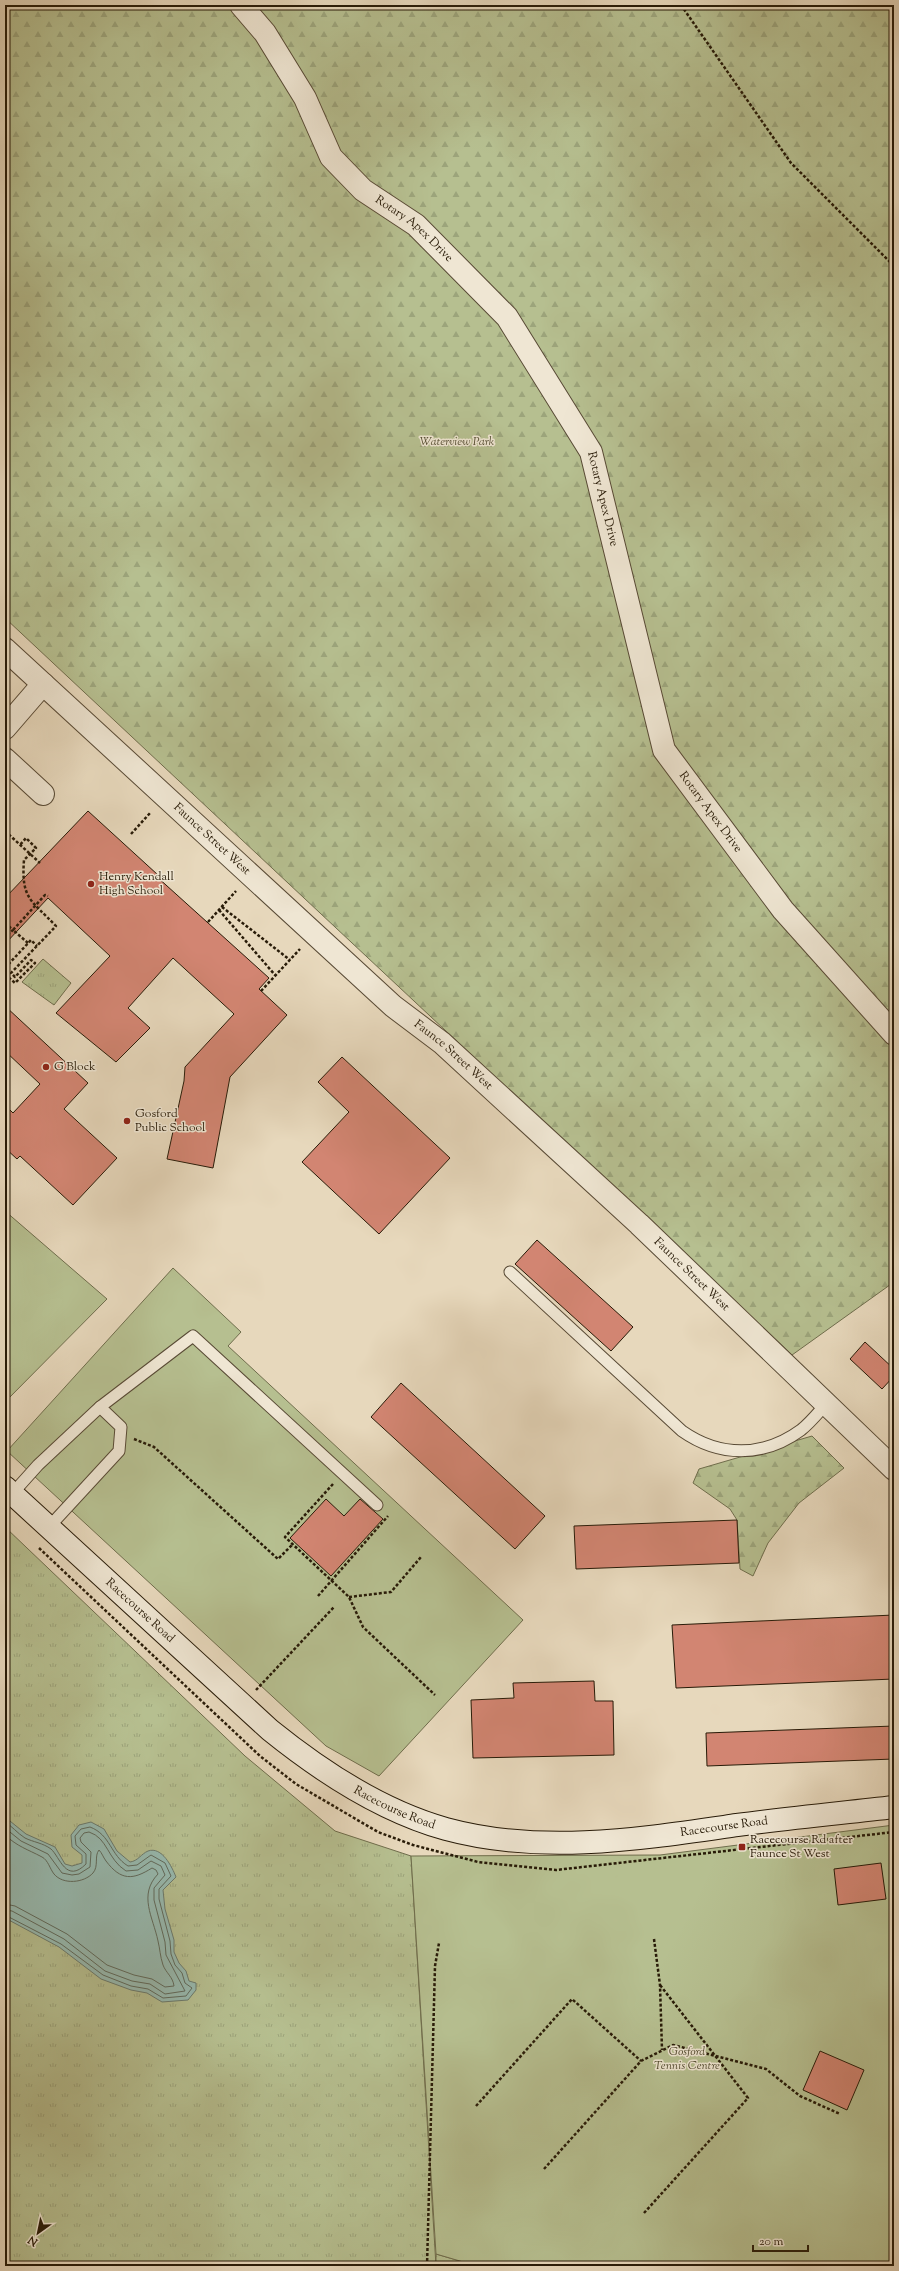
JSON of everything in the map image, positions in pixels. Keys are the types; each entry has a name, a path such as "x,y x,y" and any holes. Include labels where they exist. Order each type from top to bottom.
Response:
{"street":[{"name":"Rotary Apex Drive","path":"242,5 265,33 305,98 330,157 363,190 416,225 506,317 591,452 664,750 783,910 894,1034"},
{"name":"Faunce Street West","path":"5,650 387,1000 442,1043 639,1224 894,1469"},
{"path":"5,728 43,684"},
{"path":"5,759 43,794"},
{"name":"Racecourse Road","path":"8,1491 301,1756 331,1775 385,1805 445,1829 507,1841 540,1844 605,1842 894,1807"}],"lane":[{"path":"510,1272 682,1431 708,1446 725,1451 740,1451 772,1445 788,1439 802,1430 826,1404"},
{"path":"8,1491 100,1407 193,1336 377,1505"},
{"path":"49,1527 119,1451 121,1427 100,1407"}],"path":[{"path":"681,5 791,163 894,266"},
{"path":"131,834 151,812"},
{"path":"5,831 40,863"},
{"path":"5,974 15,983 35,963 31,960 15,977 11,974 56,926 25,894 22,881 24,860 36,848 26,838 20,844"},
{"path":"208,922 236,891"},
{"path":"5,938 46,895"},
{"path":"222,907 290,960"},
{"path":"219,910 275,975"},
{"path":"5,923 28,944"},
{"path":"5,968 31,940 37,946"},
{"path":"262,991 300,949"},
{"path":"120,1436 140,1440 154,1447 278,1559 292,1544"},
{"path":"343,1474 285,1536 349,1597 363,1627 435,1695"},
{"path":"318,1596 388,1516 377,1505"},
{"path":"349,1597 391,1592 421,1557"},
{"path":"60,1568 260,1756 296,1784 378,1832 412,1845 478,1862 556,1870 894,1832"},
{"path":"242,1704 334,1607"},
{"path":"654,1939 660,1985 662,2050"},
{"path":"427,2266 436,1966 439,1943"},
{"path":"644,2213 748,2098 660,1985"},
{"path":"476,2106 572,1999 641,2061"},
{"path":"544,2169 641,2061 673,2045 766,2069 800,2096 840,2114"}],"green space":[{"name":"Waterview Park","path":"5,5 894,5 894,1282 792,1355 5,618"},
{"path":"43,959 71,983 54,1005 22,982"},
{"path":"5,1211 107,1299 5,1402"},
{"path":"173,1268 241,1332 228,1346 523,1620 379,1776 326,1746 7,1451"},
{"path":"812,1436 844,1468 799,1503 768,1543 753,1576 740,1569 737,1520 730,1509 693,1483 699,1469"},
{"path":"5,1527 245,1756 335,1831 411,1856 436,2266 5,2266"},
{"name":"Gosford Tennis Centre","path":"894,1825 894,2266 477,2266 436,2254 411,1856 660,1855"},
{"path":"436,2254 477,2266 436,2266"}],"water":[{"path":"5,1817 26,1834 55,1847 65,1864 72,1866 82,1863 82,1855 72,1847 71,1835 79,1825 91,1822 104,1829 117,1851 130,1862 148,1851 153,1850 162,1854 166,1858 176,1877 163,1890 165,1909 174,1940 174,1952 179,1963 186,1971 189,1981 196,1983 196,1990 188,2000 162,2002 147,1993 131,1990 101,1979 59,1947 5,1918"}],"building":[{"path":"88,811 158,875 156,876 269,978 259,989 287,1015 230,1077 213,1168 167,1159 184,1081 185,1067 234,1014 173,958 128,1008 150,1028 116,1062 56,1013 110,956 48,898 5,944 5,898"},
{"path":"5,1006 88,1083 64,1109 117,1158 73,1205 20,1156 17,1159 5,1148 5,1105 13,1113 40,1084 5,1051"},
{"path":"342,1057 450,1158 379,1234 302,1162 349,1112 318,1082"},
{"path":"537,1240 633,1327 611,1351 515,1264"},
{"path":"865,1342 894,1369 894,1376 882,1389 850,1359"},
{"path":"401,1383 545,1516 515,1549 371,1417"},
{"path":"326,1499 344,1516 360,1499 383,1519 331,1576 290,1538"},
{"path":"737,1520 739,1563 576,1569 574,1526"},
{"path":"894,1615 894,1679 676,1688 672,1625"},
{"path":"594,1681 595,1701 613,1701 614,1755 473,1758 471,1700 514,1698 513,1683"},
{"path":"894,1726 894,1759 707,1766 706,1733"},
{"path":"881,1863 886,1899 838,1905 834,1869"},
{"path":"820,2051 864,2070 847,2110 803,2090"}],"place":[{"name":"Henry Kendall High School","path":"91,884"},
{"name":"G Block","path":"46,1067"},
{"name":"Gosford Public School","path":"127,1121"},
{"name":"Racecourse Rd after Faunce St West","path":"742,1847"}]}
